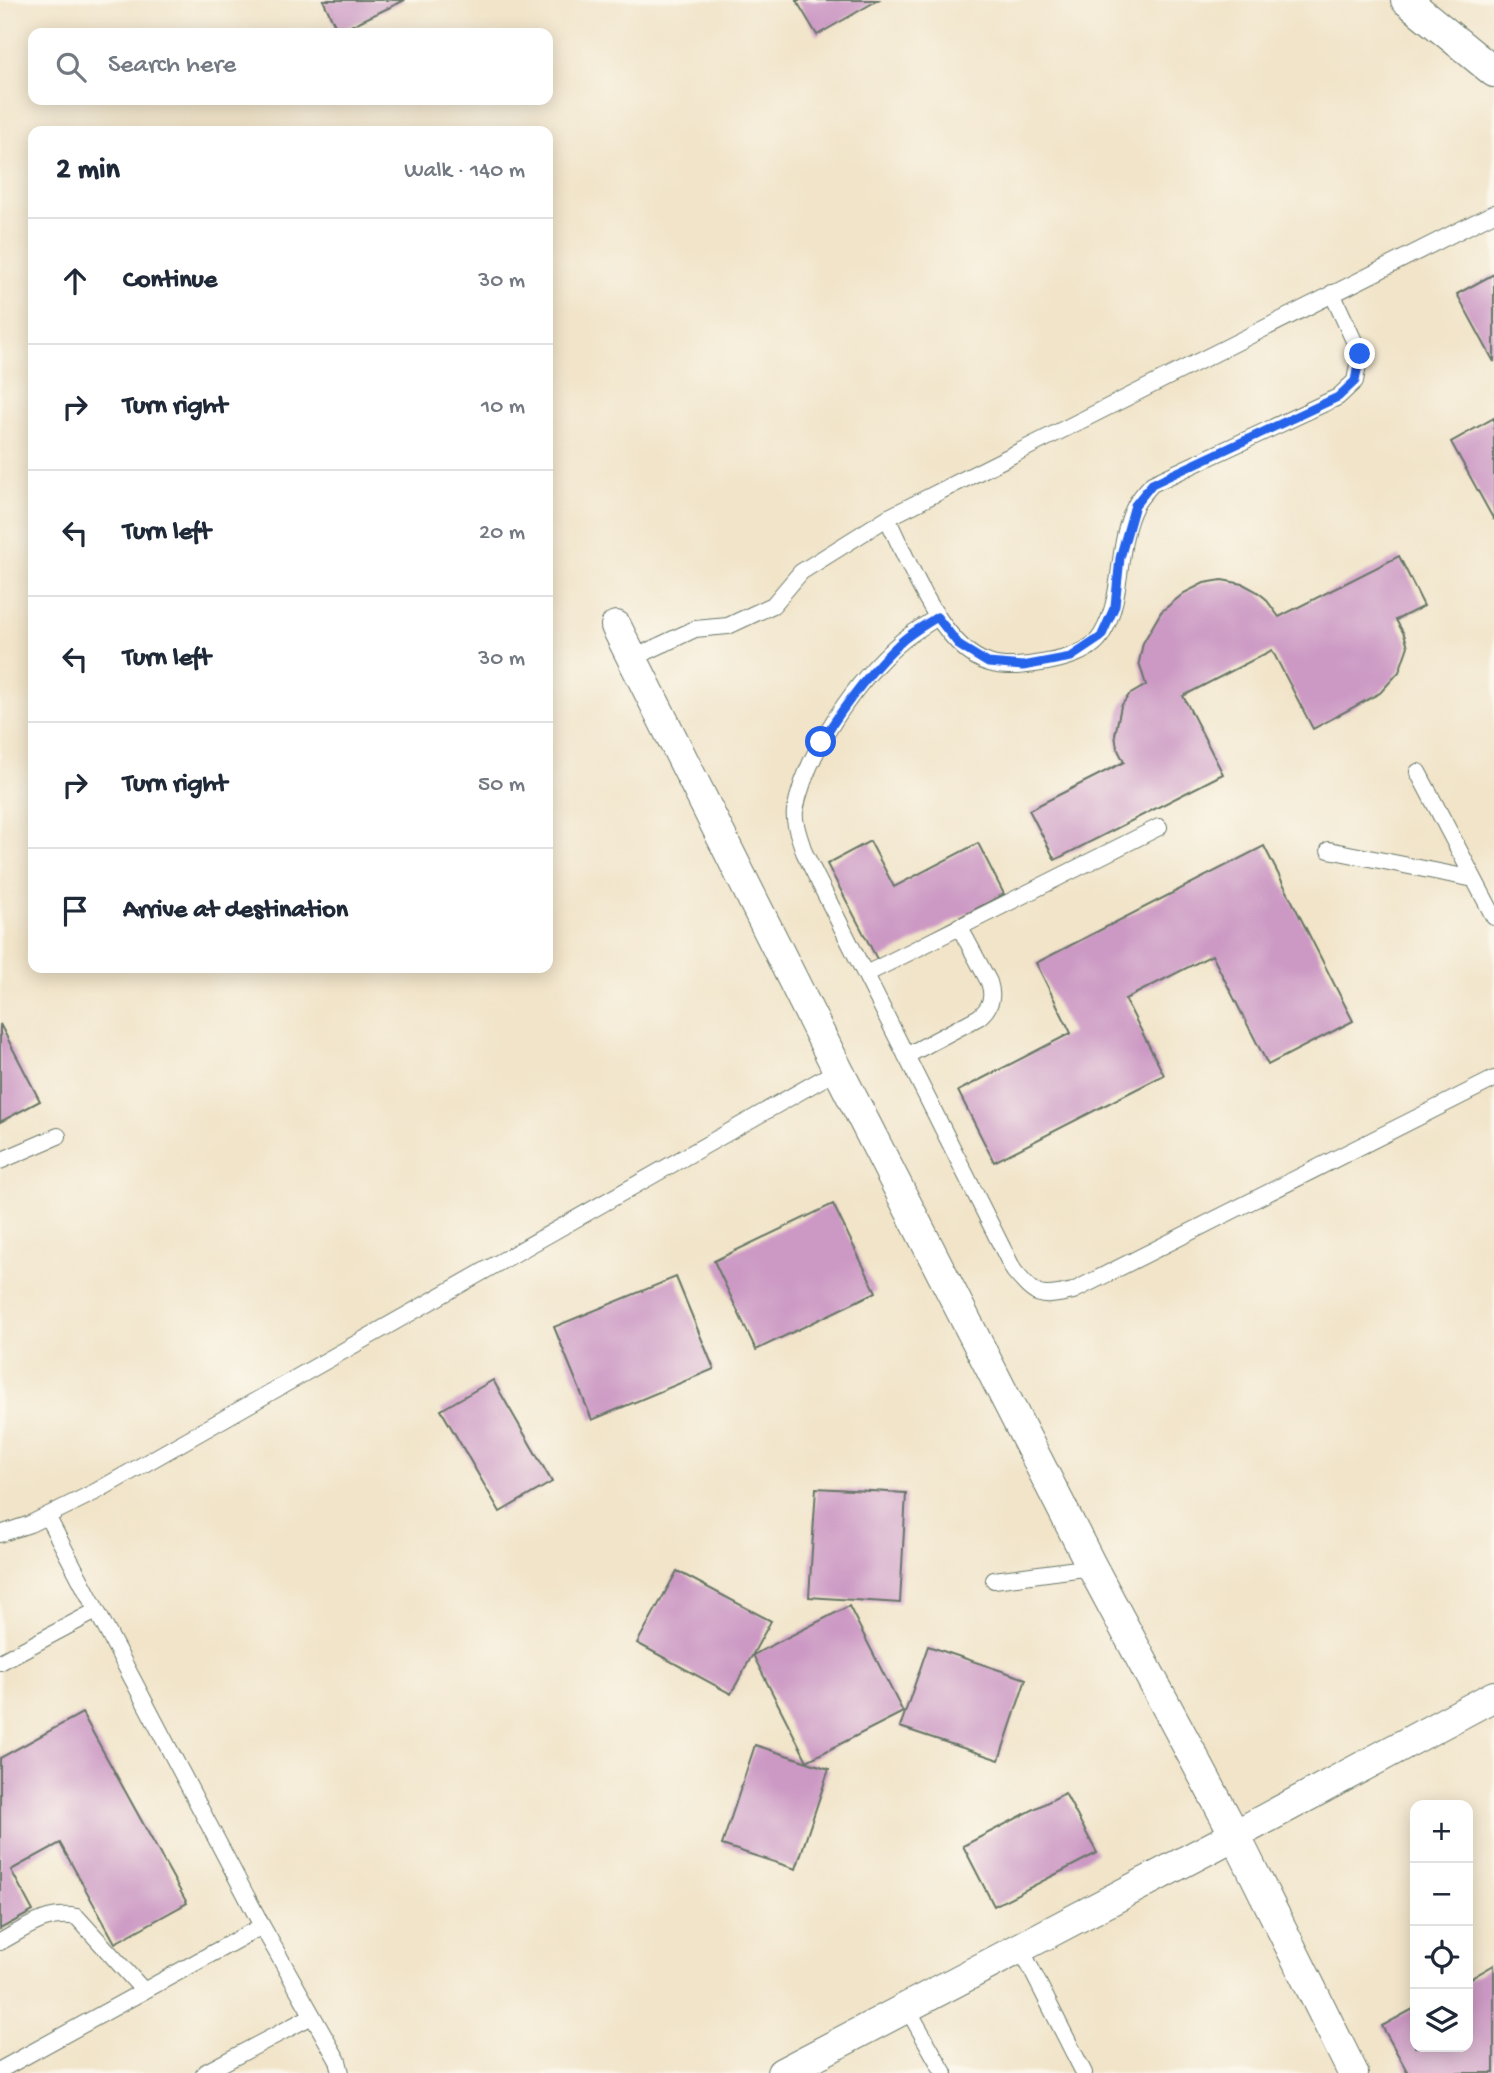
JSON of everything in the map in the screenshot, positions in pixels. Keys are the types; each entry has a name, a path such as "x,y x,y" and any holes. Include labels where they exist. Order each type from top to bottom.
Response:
{"street":[{"path":"1406,0 1494,72"},
{"path":"616,626 838,1070 1092,1566 1235,1835 1353,2073"},
{"path":"782,2073 1494,1696"}],"lane":[{"path":"632,658 695,629 729,626 773,605 801,572 887,518 1494,213"},
{"path":"887,518 937,617 960,646 988,663 1023,666 1071,657 1101,637 1115,606 1120,558 1135,505 1152,484 1338,397 1355,381 1360,354 1332,293"},
{"path":"937,617 902,641 869,675 839,712 821,742 794,813 804,852 1014,1271 1031,1291 1048,1297 1073,1291 1494,1079"},
{"path":"1418,772 1494,917"},
{"path":"866,974 1159,827"},
{"path":"1329,850 1474,879"},
{"path":"906,1056 979,1017 992,1002 989,982 959,926"},
{"path":"0,1534 47,1516 95,1492 838,1070"},
{"path":"0,1161 58,1136"},
{"path":"47,1516 262,1926 338,2061 341,2073"},
{"path":"994,1580 1092,1566"},
{"path":"0,1662 96,1611"},
{"path":"0,1941 48,1916 61,1914 77,1917 143,1990"},
{"path":"0,2070 262,1926"},
{"path":"1020,1947 1084,2073"},
{"path":"906,2006 944,2073"},
{"path":"204,2073 312,2016"}],"building":[{"path":"323,0 405,0 346,28 336,28"},
{"path":"796,0 878,0 817,35"},
{"path":"1494,274 1494,362 1457,294"},
{"path":"1494,418 1494,520 1451,442"},
{"path":"1399,556 1424,606 1396,620 1408,646 1399,672 1380,693 1313,729 1272,650 1183,696 1223,774 1055,860 1029,810 1124,762 1117,748 1115,735 1121,706 1129,695 1146,685 1139,662 1143,643 1161,612 1184,593 1204,583 1222,580 1243,584 1256,591 1265,598 1279,617"},
{"path":"870,841 894,887 978,843 1004,894 878,961 827,864"},
{"path":"1264,846 1353,1021 1268,1065 1212,955 1125,999 1164,1075 994,1162 958,1091 1071,1033 1036,963"},
{"path":"0,1024 40,1101 0,1122"},
{"path":"833,1204 876,1292 756,1350 714,1261"},
{"path":"676,1277 714,1369 592,1420 554,1327"},
{"path":"493,1380 552,1482 500,1512 441,1410"},
{"path":"816,1488 906,1493 900,1603 809,1597"},
{"path":"677,1571 771,1621 731,1694 637,1643"},
{"path":"849,1606 903,1712 807,1761 753,1655"},
{"path":"928,1646 1026,1679 999,1760 900,1727"},
{"path":"82,1713 187,1903 115,1943 60,1843 11,1870 33,1911 0,1929 0,1758"},
{"path":"755,1745 829,1769 796,1869 722,1845"},
{"path":"1065,1793 1097,1853 994,1906 963,1846"},
{"path":"1494,1965 1494,2073 1408,2073 1382,2026 1410,2011 1410,2052 1473,2052 1473,1977"}],"route":[{"path":"821,742 839,712 869,675 902,641 937,617 960,646 988,663 1023,666 1071,657 1101,637 1115,606 1120,558 1135,505 1152,484 1338,397 1355,381 1360,354"}]}
